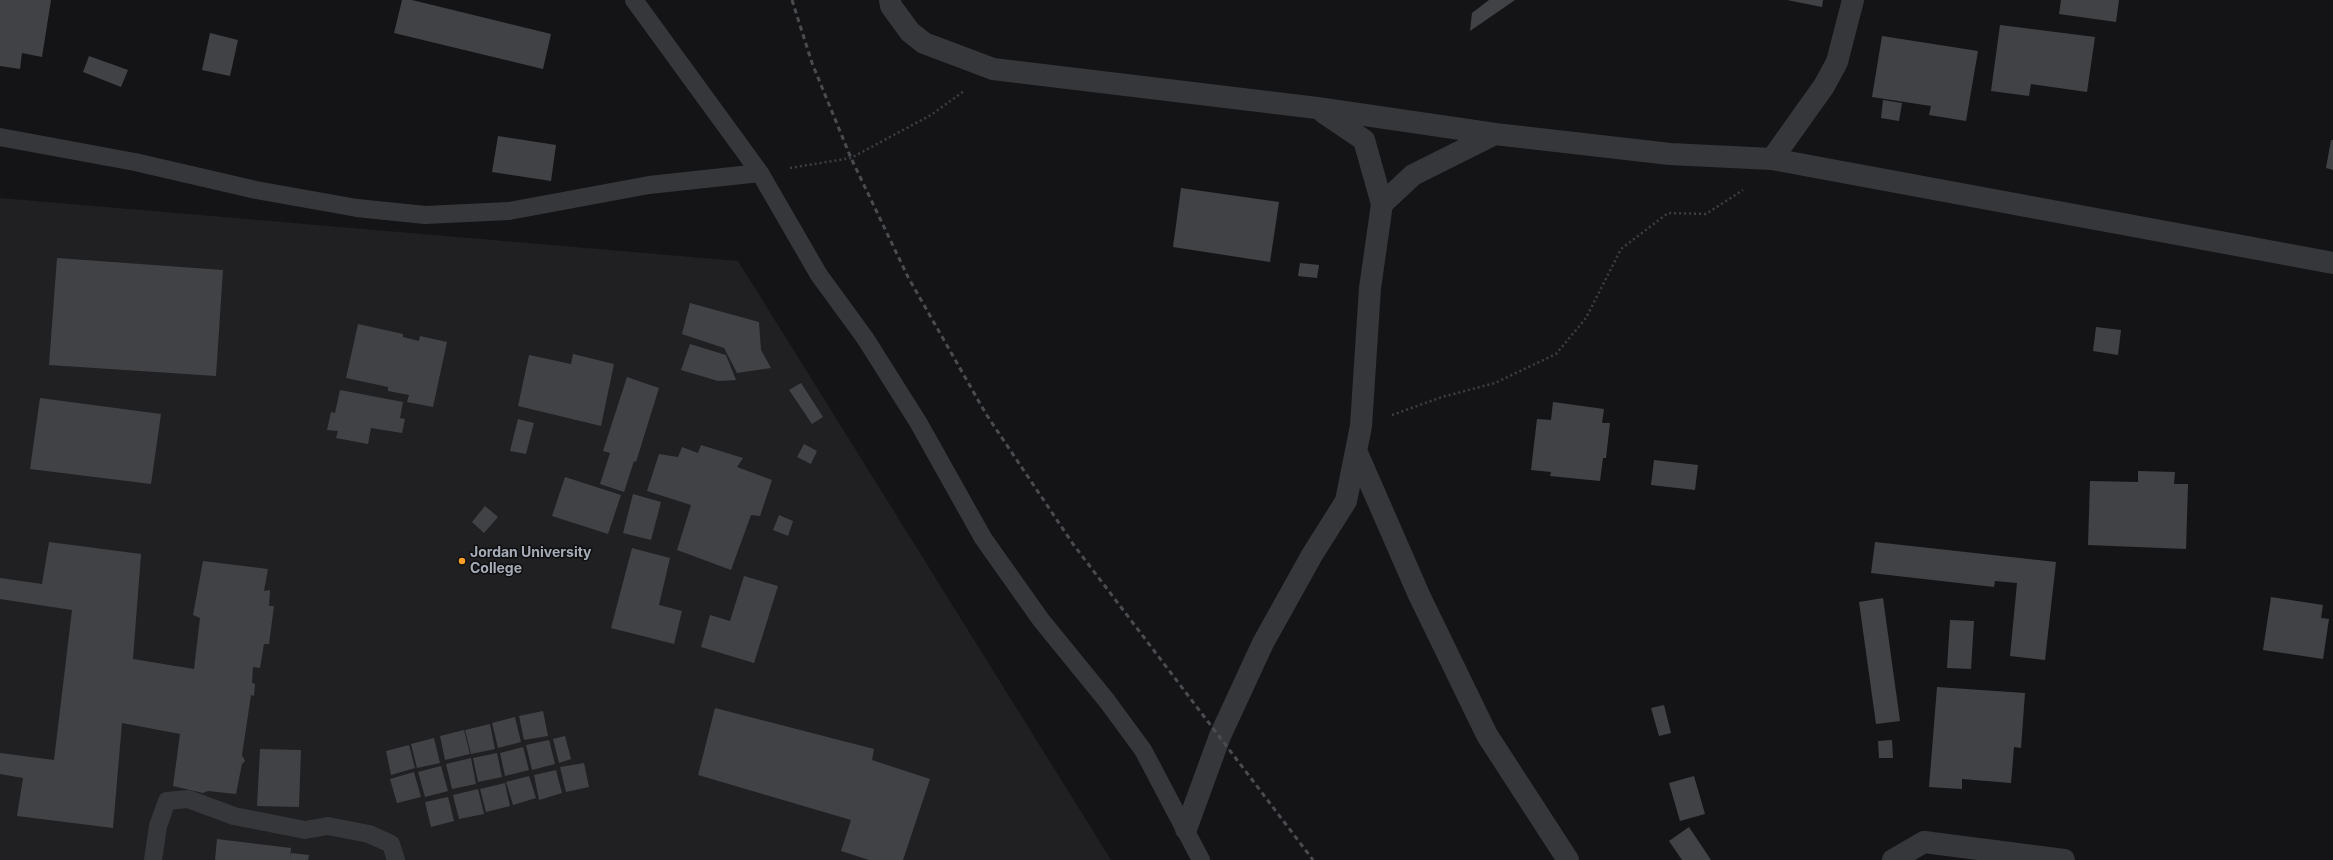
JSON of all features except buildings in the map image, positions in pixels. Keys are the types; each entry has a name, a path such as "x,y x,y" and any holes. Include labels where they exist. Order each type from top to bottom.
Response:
{"street":[{"path":"890,0 891,6 910,32 924,43 993,69 1317,108 1495,134 1670,154 1772,160 2333,263"},
{"path":"1772,160 1824,86 1837,62 1853,0"},
{"path":"1186,829 1220,736 1263,642 1312,554 1346,501 1357,453 1361,426 1370,288 1382,204 1364,140 1317,108"},
{"path":"1382,204 1413,175 1495,134"},
{"path":"1357,453 1419,595 1487,735 1568,860"},
{"path":"1893,860 1924,842 2064,860"}],"lane":[{"path":"634,0 760,173 819,275 865,338 918,422 983,538 1041,620 1107,701 1143,750 1201,860"},
{"path":"0,137 135,162 256,190 357,208 425,215 509,211 649,185 760,173"},
{"path":"153,860 158,826 166,801 188,799 242,818 305,830 328,826 369,834 391,844 396,860"}],"path":[{"path":"760,173 851,158 931,115 993,69"},
{"path":"1361,426 1442,397 1495,383 1556,354 1586,318 1621,249 1668,213 1706,214 1752,185 1772,160"}],"shaded area":[{"name":"Jordan University College","path":"0,198 738,261 1111,860 0,860"}],"railway":[{"path":"792,0 812,63 851,158 908,277 986,414 1073,544 1313,860"}],"place":[{"name":"Jordan University College","path":"462,561"}]}
